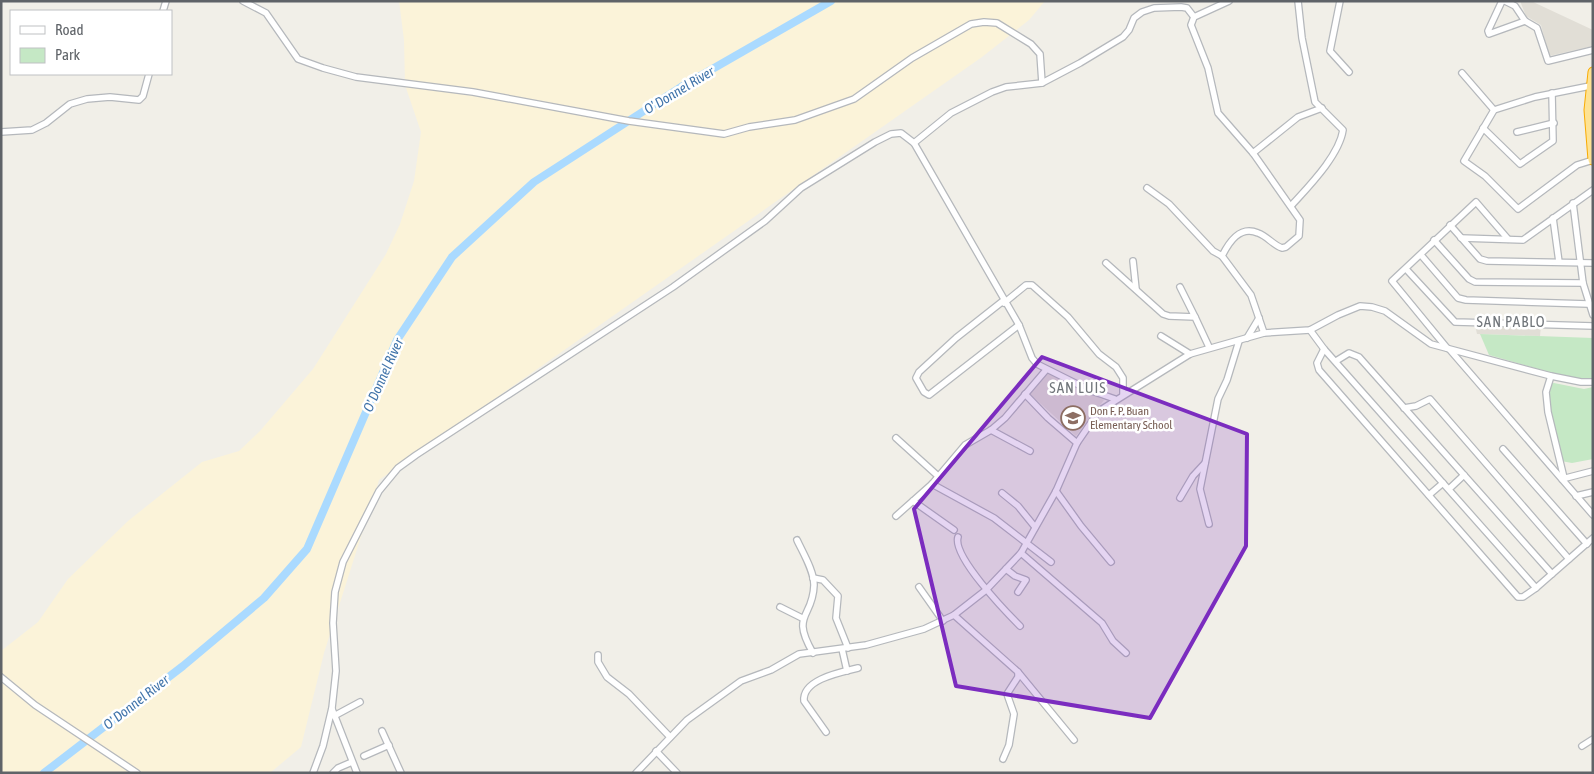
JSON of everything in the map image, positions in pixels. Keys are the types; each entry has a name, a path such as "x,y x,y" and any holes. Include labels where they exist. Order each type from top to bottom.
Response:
{"highway":[{"path":"1592,79 1589,110 1593,160"}],"street":[{"path":"243,1 266,13 298,58 323,68 366,79 473,92 629,121 724,134 749,127 794,120 854,99 912,58 971,24 997,23 1031,44 1040,54 1042,83"},
{"path":"1222,256 1228,244 1237,234 1248,231 1258,233 1278,246 1286,247 1299,236 1301,227 1300,220 1291,206 1253,153 1218,113 1208,68 1192,31 1191,24 1194,17 1229,1"},
{"path":"1291,206 1319,172 1342,136 1343,130 1315,102 1302,38 1298,1"},
{"path":"1340,1 1330,50 1349,72"},
{"path":"1525,21 1488,33 1503,1 1519,10 1525,21 1537,28 1548,61 1593,50"},
{"path":"914,143 951,113 992,92 1042,83 1122,37 1129,30 1134,18 1142,12 1154,8 1181,6 1187,8 1194,17"},
{"path":"1462,73 1494,110"},
{"path":"1,132 32,130 46,123 70,104 87,99 110,97 139,100 144,96 149,75"},
{"path":"1592,79 1494,110 1464,161 1485,176 1518,209 1577,165 1593,160"},
{"path":"1483,128 1520,164 1553,141 1552,93"},
{"path":"1253,153 1298,118 1322,108"},
{"path":"1518,132 1554,123"},
{"path":"313,773 324,746 332,708 336,672 334,623 338,576 361,524 379,491 398,468 673,287 765,222 804,186 891,134 905,135 914,143 1019,325 1032,358 1046,370 1089,390 1115,399"},
{"path":"1147,188 1169,204 1213,251 1222,256 1251,295 1264,332"},
{"path":"1461,238 1518,241 1527,238 1593,190"},
{"path":"1508,239 1476,202 1392,282 1593,516"},
{"path":"1573,203 1583,283 1593,315"},
{"path":"1553,218 1559,262"},
{"path":"1450,225 1480,259 1487,261 1593,263"},
{"path":"1434,240 1469,279 1475,282 1583,283"},
{"path":"1421,255 1458,298 1466,300 1588,304"},
{"path":"1133,261 1136,289"},
{"path":"1106,263 1163,314 1196,317"},
{"path":"1406,269 1455,322 1593,326"},
{"path":"1019,325 929,395 919,385 916,378 919,372 956,338 1026,285 1032,285 1068,317 1099,354 1116,367 1123,378 1123,395"},
{"path":"1180,287 1209,347"},
{"path":"636,773 670,737 708,704 741,681 771,670 799,654 845,648 888,639 943,621 954,615 986,590 1021,553 1056,491 1077,443 1099,411 1115,399 1190,354 1209,347 1239,341 1264,332 1310,330 1360,306 1372,307 1391,315 1425,342 1551,376 1582,382 1593,382"},
{"path":"1247,338 1259,318"},
{"path":"1310,330 1324,349 1536,588"},
{"path":"1161,336 1190,354"},
{"path":"1209,524 1200,489 1218,399 1228,380 1239,341"},
{"path":"1324,349 1317,363 1319,370 1518,596 1523,597 1536,588 1593,538"},
{"path":"1336,361 1349,353 1356,354 1552,574"},
{"path":"896,516 932,484 965,445 991,430 1013,410 1046,370"},
{"path":"1551,376 1546,392 1548,412 1563,479"},
{"path":"1026,394 1048,418 1077,443"},
{"path":"1404,408 1416,406 1430,399 1569,559"},
{"path":"991,430 1030,451"},
{"path":"896,438 938,476"},
{"path":"1503,448 1586,544"},
{"path":"1180,498 1193,476 1205,463"},
{"path":"1563,479 1593,471"},
{"path":"1449,489 1464,475"},
{"path":"1429,495 1443,483"},
{"path":"932,484 994,518 1027,541 1051,562"},
{"path":"1056,491 1081,526 1111,562"},
{"path":"1576,496 1593,492"},
{"path":"1002,493 1018,506 1035,527"},
{"path":"913,501 954,530"},
{"path":"958,537 956,541 960,549 986,590 1020,626"},
{"path":"797,540 813,578 811,601 802,618 802,631 813,653"},
{"path":"1021,553 1102,623 1113,642 1126,653"},
{"path":"1006,569 1015,576 1026,580 1018,592"},
{"path":"813,578 823,580 838,596 836,618 845,648 847,671"},
{"path":"918,587 943,621"},
{"path":"780,607 802,618"},
{"path":"954,615 1018,672 1074,740"},
{"path":"598,655 598,662 607,677 629,694 670,737"},
{"path":"826,732 804,702 805,694 815,682 858,668"},
{"path":"1003,759 1010,745 1014,714 1007,694 1018,677 1018,672"},
{"path":"1,677 34,705 137,773"},
{"path":"334,716 360,702"},
{"path":"332,708 357,773"},
{"path":"382,731 402,773"},
{"path":"1582,746 1593,739"},
{"path":"364,756 389,745"},
{"path":"656,751 677,773"},
{"path":"333,773 338,768 352,762"}],"highlighted area":[{"path":"1042,357 1247,434 1246,546 1150,718 956,686 914,509"}],"shaded area":[{"path":"1520,1 1531,1 1593,30 1593,46 1549,56 1541,25 1526,16"},
{"path":"1475,325 1541,326 1540,336 1477,334"},
{"name":"Don F. P. Buan Elementary School","path":"1047,371 1104,400 1076,436 1030,394"}],"green space":[{"path":"1480,334 1593,338 1593,379 1570,378 1489,355"},
{"path":"1549,382 1584,389 1593,387 1593,459 1572,463 1561,461 1546,391"}],"sand":[{"path":"399,1 1045,1 1029,20 982,57 379,480 324,653 301,747 270,773 1,773 1,651 38,622 68,579 128,521 202,462 239,451 260,431 313,369 386,254 400,224 414,181 421,132 405,85 404,40"}],"waterway":[{"name":"O' Donnel River","path":"44,773 183,666 264,598 307,549 397,340 452,257 534,182 681,87 831,1"}],"place":[{"name":"Don F. P. Buan Elementary School","path":"1073,418"}],"district":[{"name":"SAN PABLO","path":"1511,322"},
{"name":"SAN LUIS","path":"1078,388"}]}
